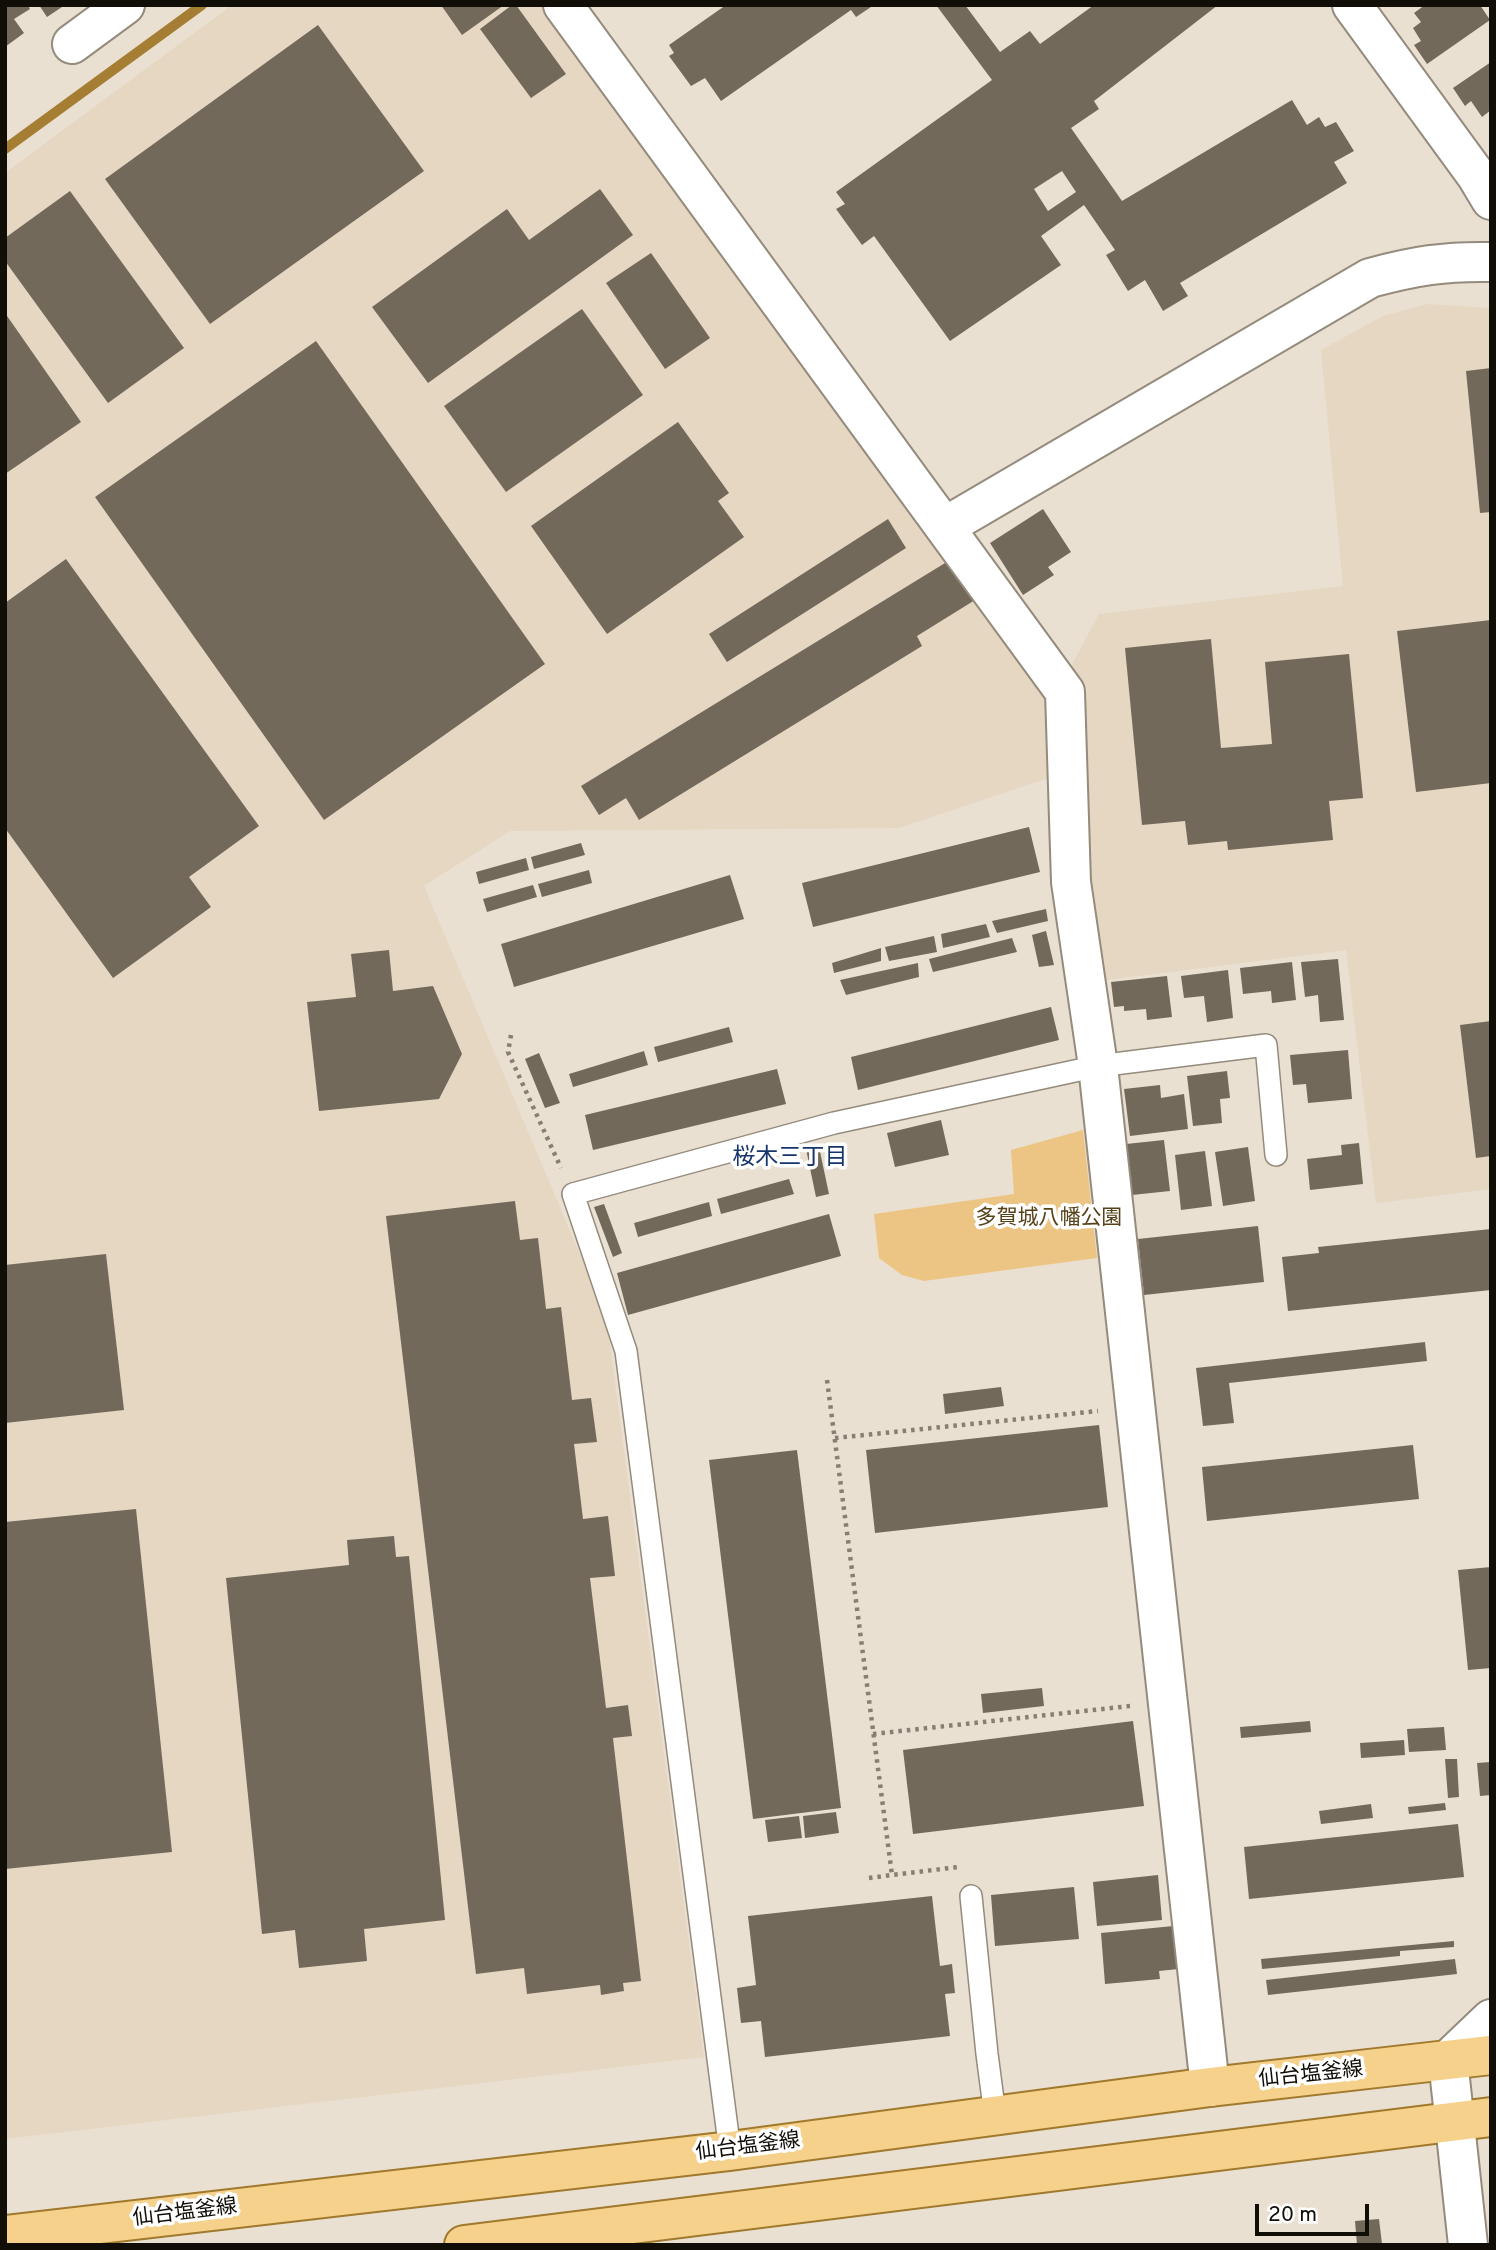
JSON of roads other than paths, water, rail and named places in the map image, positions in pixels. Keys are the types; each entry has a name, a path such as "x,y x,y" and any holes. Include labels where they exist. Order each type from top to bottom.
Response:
{"main road":[{"name":"仙台塩釜線","path":"5,2235 730,2151 1210,2087 1491,2055"},
{"path":"464,2245 1491,2116"}],"street":[{"path":"72,44 125,5"},
{"path":"564,5 1065,692 1071,882 1098,1066 1210,2087"},
{"path":"1352,5 1486,180"},
{"path":"946,526 1370,278 1427,264 1491,261"},
{"path":"1468,2245 1448,2060 1491,2020"}],"lane":[{"path":"730,2151 626,1351 573,1194 834,1123 1098,1066 1266,1045 1276,1155"},
{"path":"971,1896 986,2054 995,2115"}],"waterway":[{"path":"5,149 202,5"}],"district":[{"name":"桜木三丁目","path":"790,1159"}],"park label":[{"name":"多賀城八幡公園","path":"1049,1220"}]}
